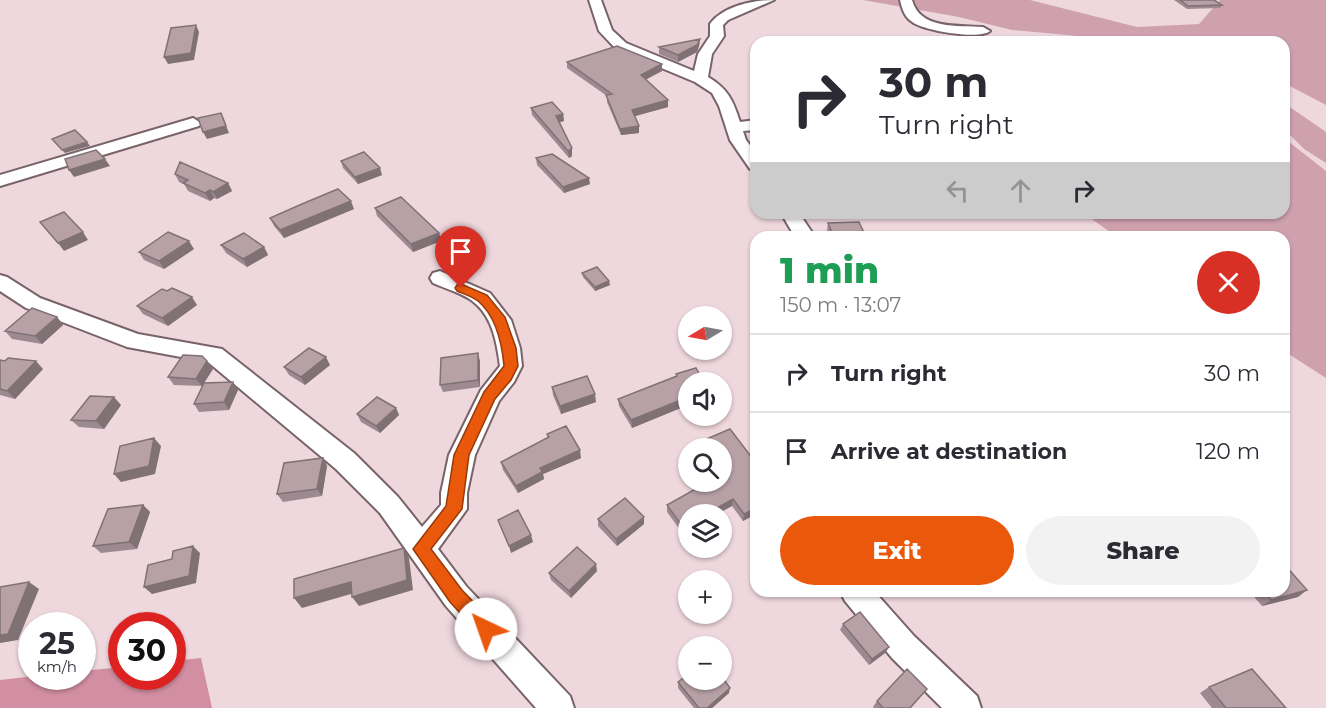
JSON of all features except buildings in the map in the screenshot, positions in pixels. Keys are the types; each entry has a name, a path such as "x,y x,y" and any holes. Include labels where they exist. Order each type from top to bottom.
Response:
{"street":[{"path":"595,0 606,31 621,46 700,79 718,90 723,96 738,140 750,157"},
{"path":"700,79 705,54 717,36 716,24 723,17 768,0"},
{"path":"906,0 909,14 918,23 982,31"},
{"path":"0,181 193,123"},
{"path":"733,127 750,126"},
{"path":"421,549 454,509 462,455 489,396 506,376 511,366 509,348 500,320 483,298 440,278"},
{"path":"0,282 33,303 135,340 214,355 345,461 388,505 456,596 558,708"},
{"path":"860,597 903,647 965,708"}],"shaded area":[{"path":"863,0 1030,0 1137,27 1199,24 1220,0 1326,0 1326,105 1290,86 1290,36 1077,36 1012,30 959,17"},
{"path":"1290,107 1326,132 1326,163 1304,149 1290,135"},
{"path":"1290,143 1326,171 1326,378 1290,355 1290,231 1109,231 1093,220 1290,219"},
{"path":"201,658 212,708 0,708 0,680 18,678 18,690 96,690 96,670 108,668 108,690 186,690 186,660"}],"route":[{"path":"461,288 483,298 500,320 509,348 511,366 506,376 489,396 462,455 454,493 454,509 440,529 421,549 456,596 486,629"}]}
